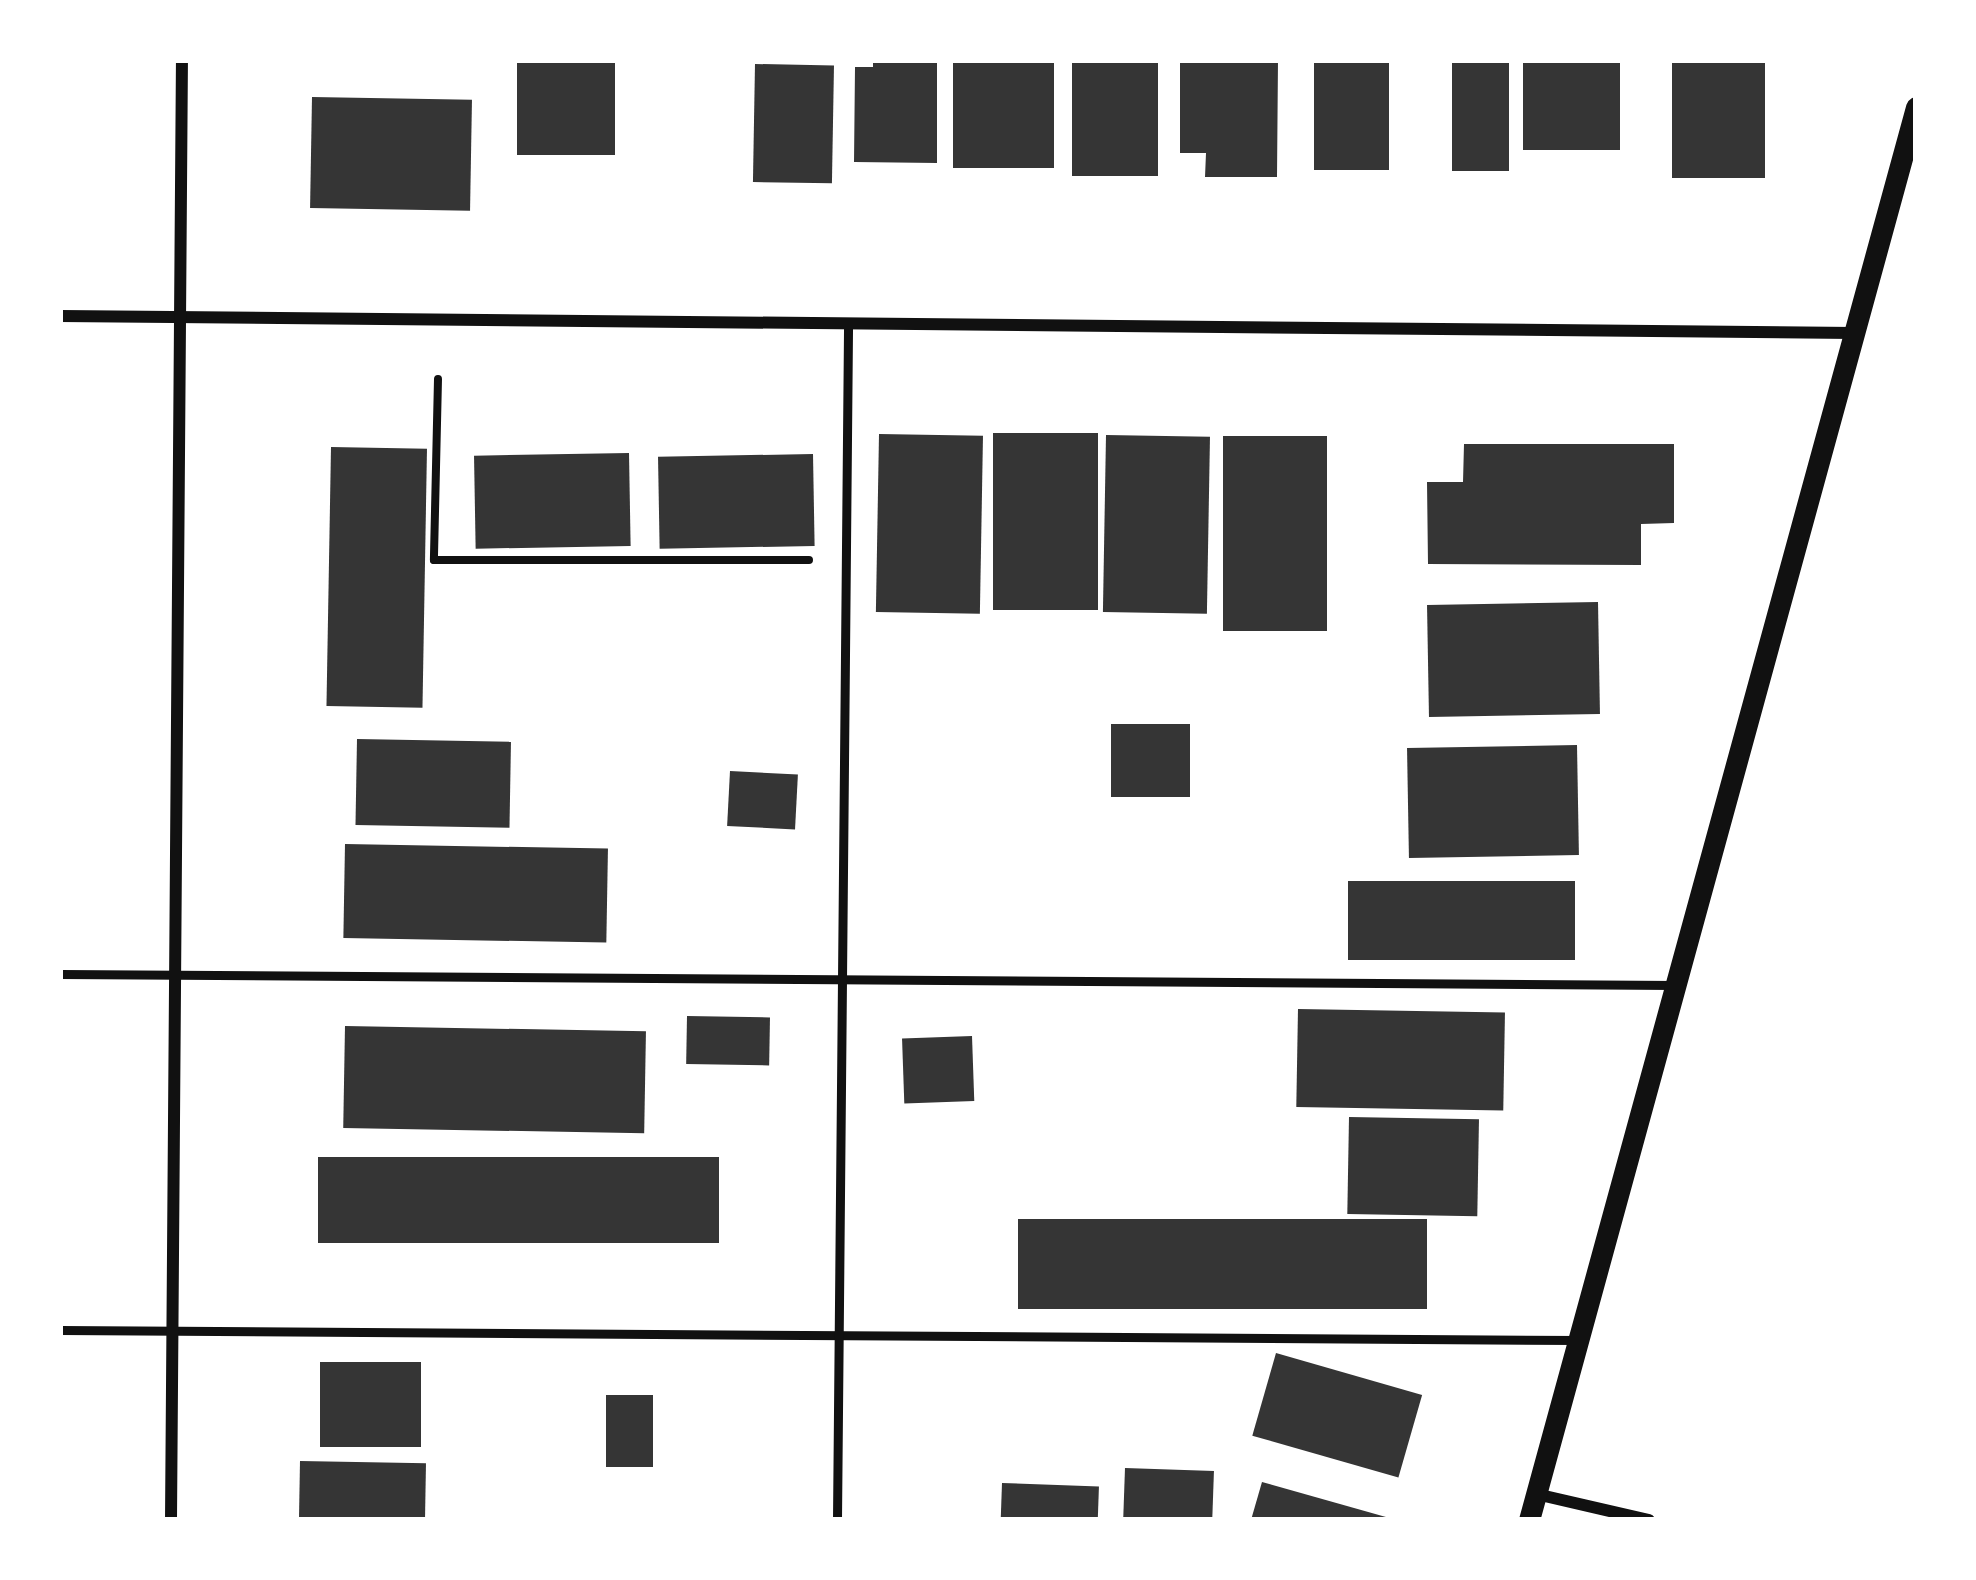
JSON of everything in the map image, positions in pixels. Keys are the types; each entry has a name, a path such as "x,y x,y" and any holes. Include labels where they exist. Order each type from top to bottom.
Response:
{"street":[{"path":"171,1520 182,60"},
{"path":"1529,1520 1916,107"},
{"path":"60,316 1854,333"},
{"path":"1536,1494 1648,1520"}],"lane":[{"path":"838,1520 848,323"},
{"path":"60,974 1676,985"},
{"path":"60,1330 1578,1340"}],"path":[{"path":"438,379 434,560 845,560"}],"building":[{"path":"517,60 615,60 615,155 517,155"},
{"path":"873,60 937,60 937,163 854,162 855,67 873,67"},
{"path":"953,60 1054,60 1054,168 953,168"},
{"path":"1072,60 1158,60 1158,176 1072,176"},
{"path":"1180,60 1278,60 1277,177 1205,177 1206,153 1180,153"},
{"path":"1314,60 1389,60 1389,170 1314,170"},
{"path":"1452,60 1509,60 1509,171 1452,171"},
{"path":"1523,60 1620,60 1620,150 1523,150"},
{"path":"1672,60 1765,60 1765,178 1672,178"},
{"path":"755,64 834,65 832,183 753,182"},
{"path":"312,97 472,100 470,211 310,208"},
{"path":"993,433 1098,433 1098,610 993,610"},
{"path":"879,434 983,436 980,614 876,612"},
{"path":"1106,435 1210,437 1207,614 1103,612"},
{"path":"1223,436 1327,436 1327,631 1223,631"},
{"path":"1464,444 1674,444 1674,523 1641,524 1641,565 1428,564 1427,482 1463,482"},
{"path":"331,447 427,449 422,708 326,706"},
{"path":"629,453 631,546 476,549 474,456"},
{"path":"813,454 815,546 660,549 658,457"},
{"path":"1598,602 1600,714 1429,717 1427,605"},
{"path":"1111,724 1190,724 1190,797 1111,797"},
{"path":"357,739 511,742 509,828 355,825"},
{"path":"1577,745 1579,855 1409,858 1407,748"},
{"path":"730,771 798,775 795,829 727,826"},
{"path":"345,844 608,849 606,943 343,938"},
{"path":"1348,881 1575,881 1575,960 1348,960"},
{"path":"1298,1009 1505,1013 1503,1111 1296,1107"},
{"path":"687,1016 770,1017 769,1065 686,1064"},
{"path":"345,1026 646,1031 644,1133 343,1128"},
{"path":"972,1036 974,1101 904,1103 902,1038"},
{"path":"1349,1117 1479,1119 1477,1216 1347,1214"},
{"path":"318,1157 719,1157 719,1243 318,1243"},
{"path":"1018,1219 1427,1219 1427,1309 1018,1309"},
{"path":"1276,1353 1422,1395 1398,1478 1252,1436"},
{"path":"320,1362 421,1362 421,1447 320,1447"},
{"path":"606,1395 653,1395 653,1467 606,1467"},
{"path":"300,1461 426,1463 425,1520 299,1520"},
{"path":"1125,1468 1214,1471 1212,1520 1123,1520"},
{"path":"1262,1482 1393,1519 1393,1520 1251,1520"},
{"path":"1002,1483 1099,1486 1098,1520 1001,1520"}]}
